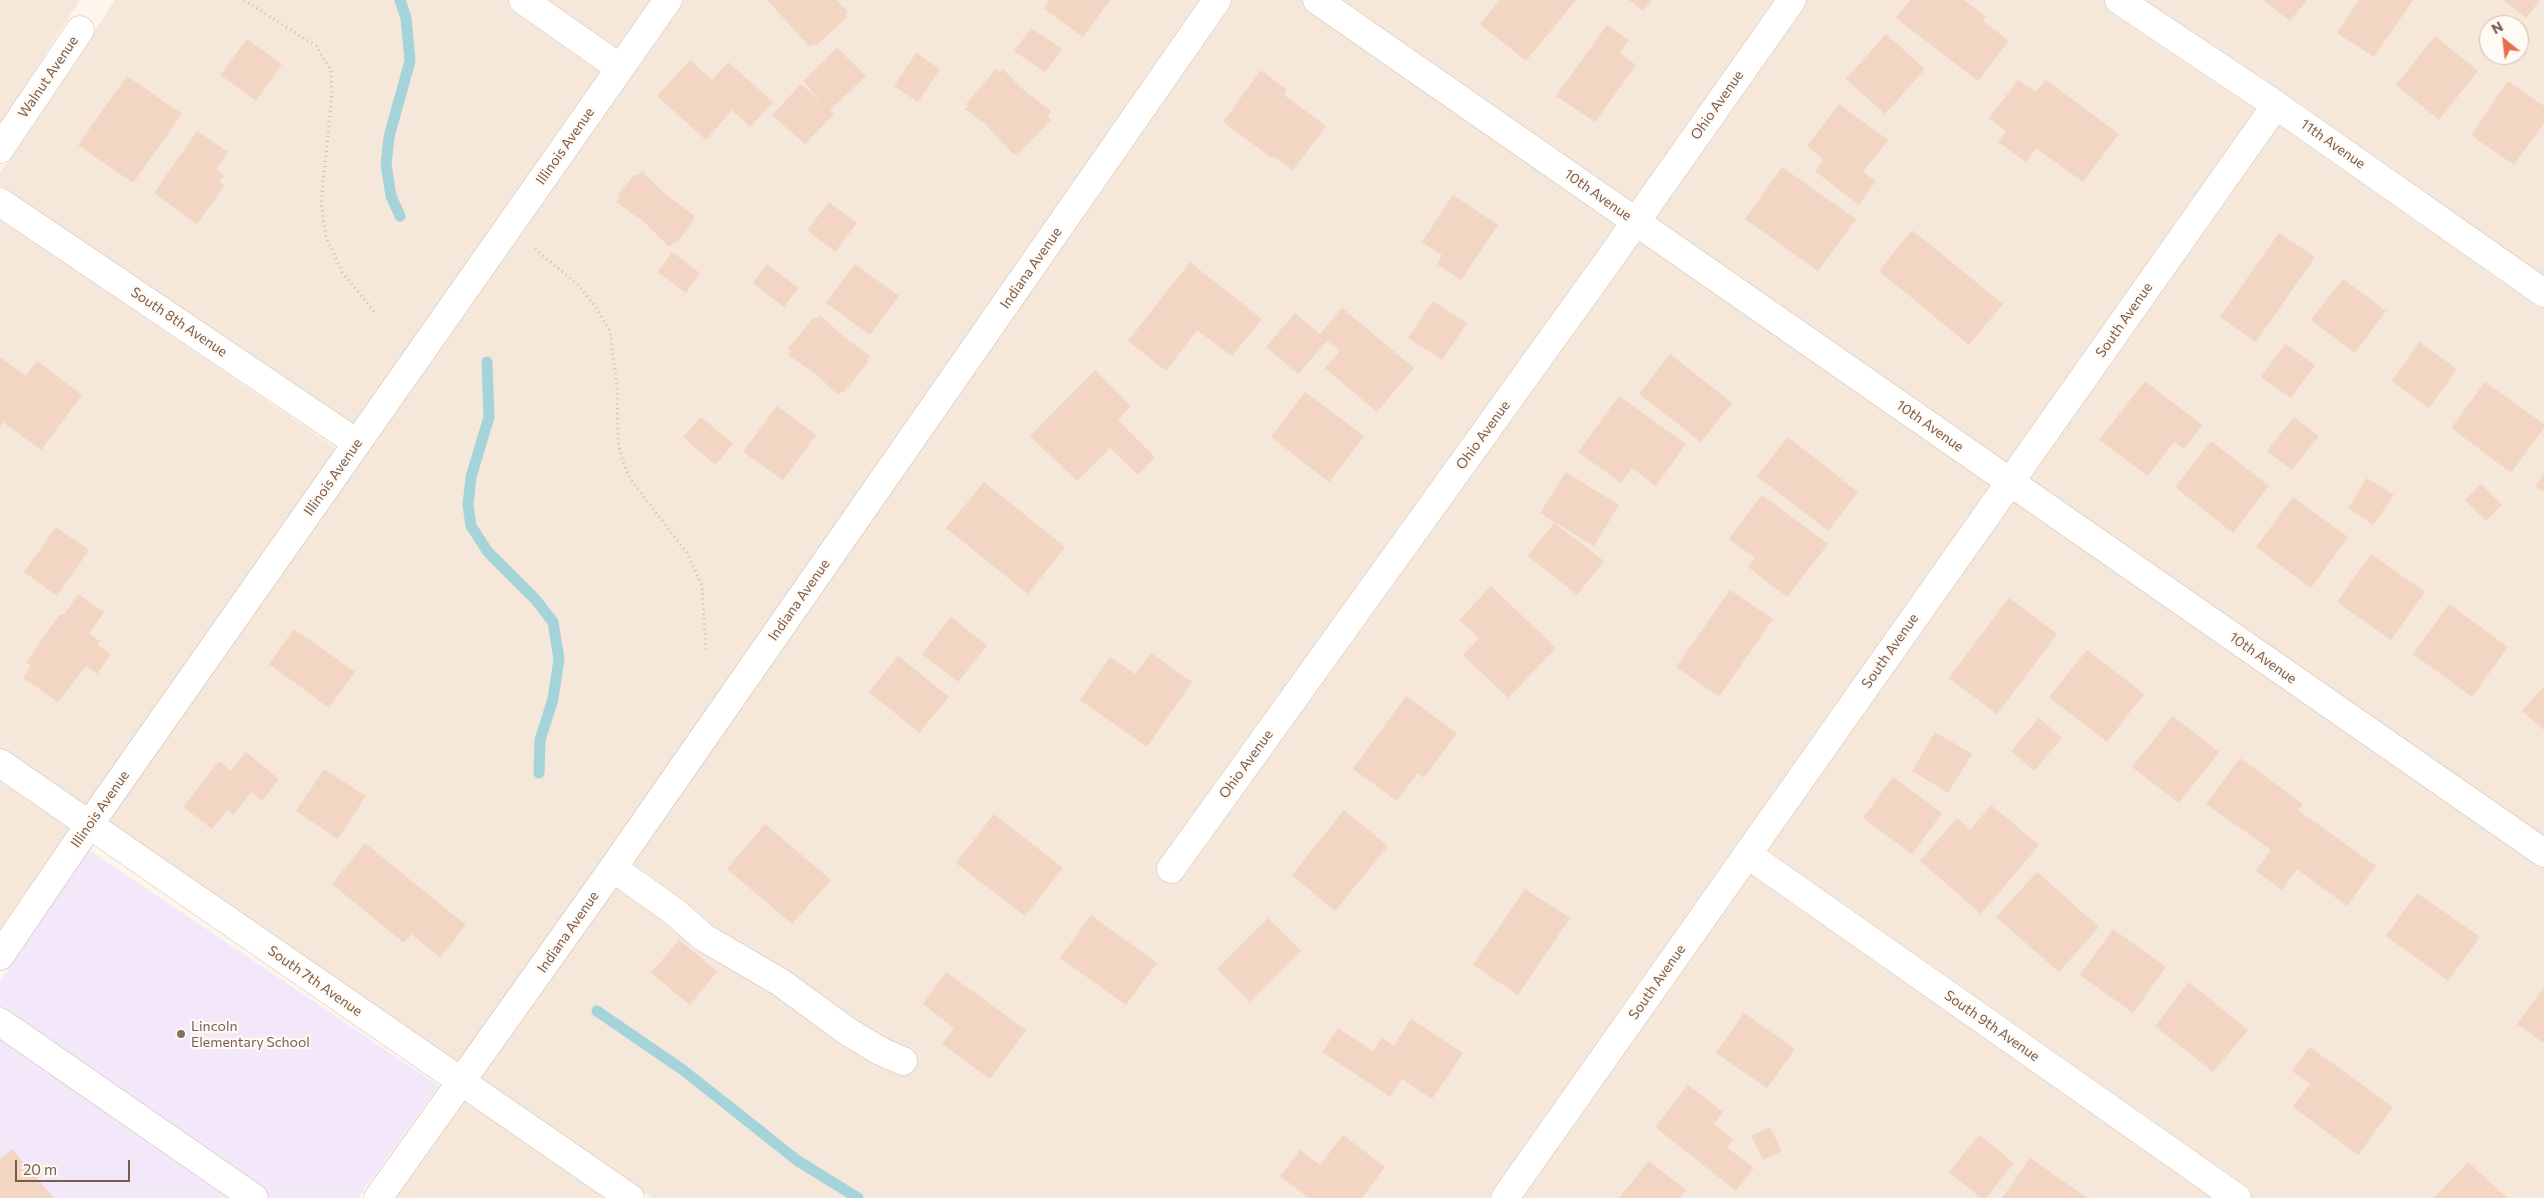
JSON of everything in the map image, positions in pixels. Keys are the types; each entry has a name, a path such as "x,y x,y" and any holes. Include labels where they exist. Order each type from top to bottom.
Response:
{"street":[{"path":"522,0 620,68"},
{"name":"Illinois Avenue","path":"0,956 89,825 668,0"},
{"name":"Indiana Avenue","path":"378,1198 462,1083 613,868 1217,0"},
{"name":"10th Avenue","path":"1317,0 2544,853"},
{"name":"Ohio Avenue","path":"1171,869 1792,0"},
{"name":"11th Avenue","path":"2119,0 2276,105 2544,292"},
{"name":"Walnut Avenue","path":"0,149 80,30"},
{"name":"South Avenue","path":"1505,1198 2276,105"},
{"name":"South 8th Avenue","path":"0,202 357,443"},
{"name":"South 7th Avenue","path":"0,763 630,1198"},
{"name":"South 9th Avenue","path":"1747,854 2233,1197"},
{"path":"613,868 674,912 704,937 780,982 880,1051 903,1061"},
{"path":"0,1022 254,1198"}],"path":[{"path":"244,0 316,46 331,70 332,95 321,203 326,236 342,272 376,314"},
{"path":"534,249 578,284 596,307 610,331 618,387 618,442 623,462 631,480 687,553 702,585 706,651"}],"shaded area":[{"path":"0,0 80,0 0,125"},
{"path":"115,0 655,0 355,428 0,186 0,173"},
{"path":"683,0 1204,0 459,1067 103,822"},
{"path":"1227,0 2544,0 2544,1198 652,1198 478,1080"},
{"path":"0,218 337,449 0,941"},
{"name":"Lincoln Elementary School","path":"89,850 439,1086 358,1198 0,1198 0,982"},
{"path":"462,1099 608,1198 391,1198"}],"building":[{"path":"767,0 836,0 848,11 845,14 847,17 816,46 814,44 810,47"},
{"path":"1049,0 1110,0 1083,37 1044,9"},
{"path":"1500,0 1576,0 1526,61 1480,24"},
{"path":"1629,0 1652,0 1643,11"},
{"path":"1910,0 1964,0 1986,17 1983,21 2009,41 1978,81 1896,18"},
{"path":"2263,0 2307,0 2290,21"},
{"path":"2359,0 2413,0 2374,57 2337,33"},
{"path":"2503,0 2540,0 2528,15 2522,15"},
{"path":"1607,25 1629,40 1620,53 1636,65 1595,122 1556,96"},
{"path":"1031,28 1062,49 1045,72 1014,51"},
{"path":"1886,34 1925,69 1885,114 1846,79"},
{"path":"2435,36 2478,71 2439,120 2396,85"},
{"path":"247,39 282,64 256,101 220,75"},
{"path":"837,48 866,76 830,110 834,114 805,144 772,115 801,84 822,103 803,81"},
{"path":"916,53 940,69 918,102 894,86"},
{"path":"690,60 712,80 728,62 773,102 750,127 732,110 706,140 657,96"},
{"path":"996,69 1000,72 1003,69 1020,87 1051,111 1048,116 1051,120 1021,151 1014,155 986,125 965,109 968,106 966,104"},
{"path":"1261,70 1287,90 1284,95 1326,126 1293,170 1273,156 1272,158 1223,122"},
{"path":"127,76 182,114 133,183 78,145"},
{"path":"2018,80 2036,92 2046,80 2119,134 2083,182 2036,148 2026,162 1998,142 2006,131 1989,118"},
{"path":"2508,81 2544,106 2544,123 2514,165 2471,135"},
{"path":"1839,104 1888,140 1863,172 1876,181 1859,205 1815,171 1823,159 1807,146"},
{"path":"197,131 228,152 216,170 224,176 219,182 225,185 197,224 154,193"},
{"path":"1782,167 1856,219 1818,271 1745,219"},
{"path":"642,171 666,195 695,216 691,222 692,224 676,243 674,242 669,247 644,222 616,202 620,196 618,194 635,174 637,176"},
{"path":"1453,195 1498,225 1461,280 1437,264 1442,255 1422,242"},
{"path":"829,202 857,223 835,252 807,230"},
{"path":"1912,230 2003,304 1969,345 1879,271"},
{"path":"2279,233 2315,257 2256,342 2220,317"},
{"path":"672,252 700,273 686,293 658,272"},
{"path":"1190,262 1262,319 1232,356 1197,330 1166,371 1128,341"},
{"path":"767,264 798,288 784,307 753,283"},
{"path":"855,264 899,296 870,335 826,303"},
{"path":"2343,279 2386,311 2355,353 2311,320"},
{"path":"1433,301 1467,323 1442,360 1408,338"},
{"path":"1342,308 1414,368 1377,412 1325,368 1340,351 1327,341 1298,374 1266,347 1295,313 1320,334"},
{"path":"820,315 844,337 870,356 867,360 869,361 843,393 841,392 838,395 816,374 788,355 791,351 788,349 814,317 817,319"},
{"path":"2419,342 2457,369 2429,408 2392,381"},
{"path":"2285,344 2315,365 2291,398 2261,377"},
{"path":"1670,354 1732,403 1701,442 1639,394"},
{"path":"0,357 26,376 37,361 82,395 41,450 3,422 0,426"},
{"path":"1095,370 1131,406 1118,420 1155,457 1138,475 1110,448 1077,481 1030,436"},
{"path":"2145,381 2202,425 2184,449 2174,442 2148,476 2099,440"},
{"path":"2485,382 2544,424 2544,428 2511,473 2451,428"},
{"path":"1305,392 1364,436 1329,482 1271,437"},
{"path":"1619,396 1686,444 1656,486 1632,468 1621,483 1578,452"},
{"path":"777,406 816,435 783,480 743,452"},
{"path":"701,417 733,444 715,465 683,437"},
{"path":"2294,417 2319,436 2292,470 2267,451"},
{"path":"1788,437 1858,492 1828,531 1757,476"},
{"path":"2211,441 2269,486 2233,533 2175,487"},
{"path":"1566,472 1619,505 1594,546 1540,513"},
{"path":"2544,474 2544,492 2535,486"},
{"path":"2367,478 2394,495 2373,525 2348,508"},
{"path":"984,482 1065,547 1028,594 946,528"},
{"path":"2481,484 2502,505 2486,521 2465,500"},
{"path":"1762,495 1828,544 1787,597 1748,567 1755,558 1729,539"},
{"path":"2293,497 2348,537 2311,588 2256,547"},
{"path":"1554,523 1604,561 1577,595 1528,556"},
{"path":"56,527 89,550 57,596 24,572"},
{"path":"2371,554 2425,592 2391,640 2337,602"},
{"path":"1491,586 1556,648 1508,698 1463,655 1479,638 1459,620"},
{"path":"1730,590 1773,619 1719,697 1676,667"},
{"path":"78,594 104,612 89,634 100,641 98,645 111,654 97,674 86,666 58,702 23,678 31,666 26,662 60,614 64,615"},
{"path":"2009,598 2057,634 1997,714 1949,678"},
{"path":"2449,604 2508,647 2472,697 2413,654"},
{"path":"951,617 987,645 958,682 922,654"},
{"path":"294,629 355,672 329,708 269,664"},
{"path":"2087,650 2144,694 2107,742 2049,697"},
{"path":"1151,653 1192,682 1147,747 1080,700 1110,657 1135,674"},
{"path":"898,656 949,697 919,733 869,692"},
{"path":"2544,686 2544,730 2522,711"},
{"path":"1406,696 1457,733 1424,778 1418,773 1397,801 1353,769"},
{"path":"2173,716 2219,752 2179,803 2132,767"},
{"path":"2039,718 2062,738 2034,771 2011,751"},
{"path":"1935,732 1972,754 1948,793 1912,771"},
{"path":"246,752 279,779 262,801 251,792 233,815 227,810 212,829 183,807 219,761 231,771"},
{"path":"2240,758 2303,804 2298,810 2376,866 2347,906 2297,869 2282,890 2256,871 2271,850 2206,804"},
{"path":"324,769 366,796 338,839 296,811"},
{"path":"1893,777 1942,813 1912,854 1863,818"},
{"path":"1991,805 2039,845 1981,914 1920,861 1957,818 1970,830"},
{"path":"1344,810 1388,846 1335,911 1292,875"},
{"path":"994,814 1063,868 1025,916 956,863"},
{"path":"765,824 831,880 792,924 727,869"},
{"path":"365,843 466,925 440,957 411,934 404,943 332,884"},
{"path":"2037,872 2099,927 2059,972 1996,917"},
{"path":"1525,889 1570,918 1518,995 1473,965"},
{"path":"2417,893 2480,937 2448,981 2386,936"},
{"path":"1091,915 1157,963 1126,1005 1060,958"},
{"path":"1268,918 1301,951 1250,1002 1217,969"},
{"path":"2113,929 2166,967 2133,1013 2080,975"},
{"path":"679,940 717,971 690,1005 651,973"},
{"path":"946,972 1026,1030 990,1079 942,1044 954,1028 923,1004"},
{"path":"2189,982 2248,1030 2213,1072 2155,1026"},
{"path":"2544,987 2544,1043 2517,1024"},
{"path":"1744,1013 1795,1049 1767,1088 1716,1053"},
{"path":"1411,1019 1463,1053 1432,1099 1402,1079 1390,1097 1322,1052 1338,1028 1373,1051 1382,1038 1394,1046"},
{"path":"2310,1047 2393,1107 2358,1155 2293,1107 2310,1084 2292,1071"},
{"path":"1688,1085 1723,1112 1714,1124 1733,1139 1727,1147 1754,1168 1736,1191 1655,1127"},
{"path":"1770,1127 1782,1151 1763,1160 1751,1136"},
{"path":"1343,1135 1385,1167 1362,1198 1309,1198 1280,1176 1300,1150 1320,1165"},
{"path":"1979,1135 2014,1163 1986,1198 1981,1198 1949,1172"},
{"path":"12,1149 54,1198 0,1198 0,1159"},
{"path":"2030,1158 2087,1198 2002,1198"},
{"path":"1649,1161 1686,1190 1680,1198 1619,1198"},
{"path":"2468,1162 2507,1198 2434,1198"}],"waterway":[{"path":"400,0 406,18 410,61 389,137 386,164 391,196 400,216"},
{"path":"487,362 489,417 471,477 468,505 471,526 488,552 535,599 553,622 559,659 553,699 540,740 539,773"},
{"path":"597,1011 683,1070 798,1161 858,1198"}],"place":[{"name":"Lincoln Elementary School","path":"181,1034"}]}
